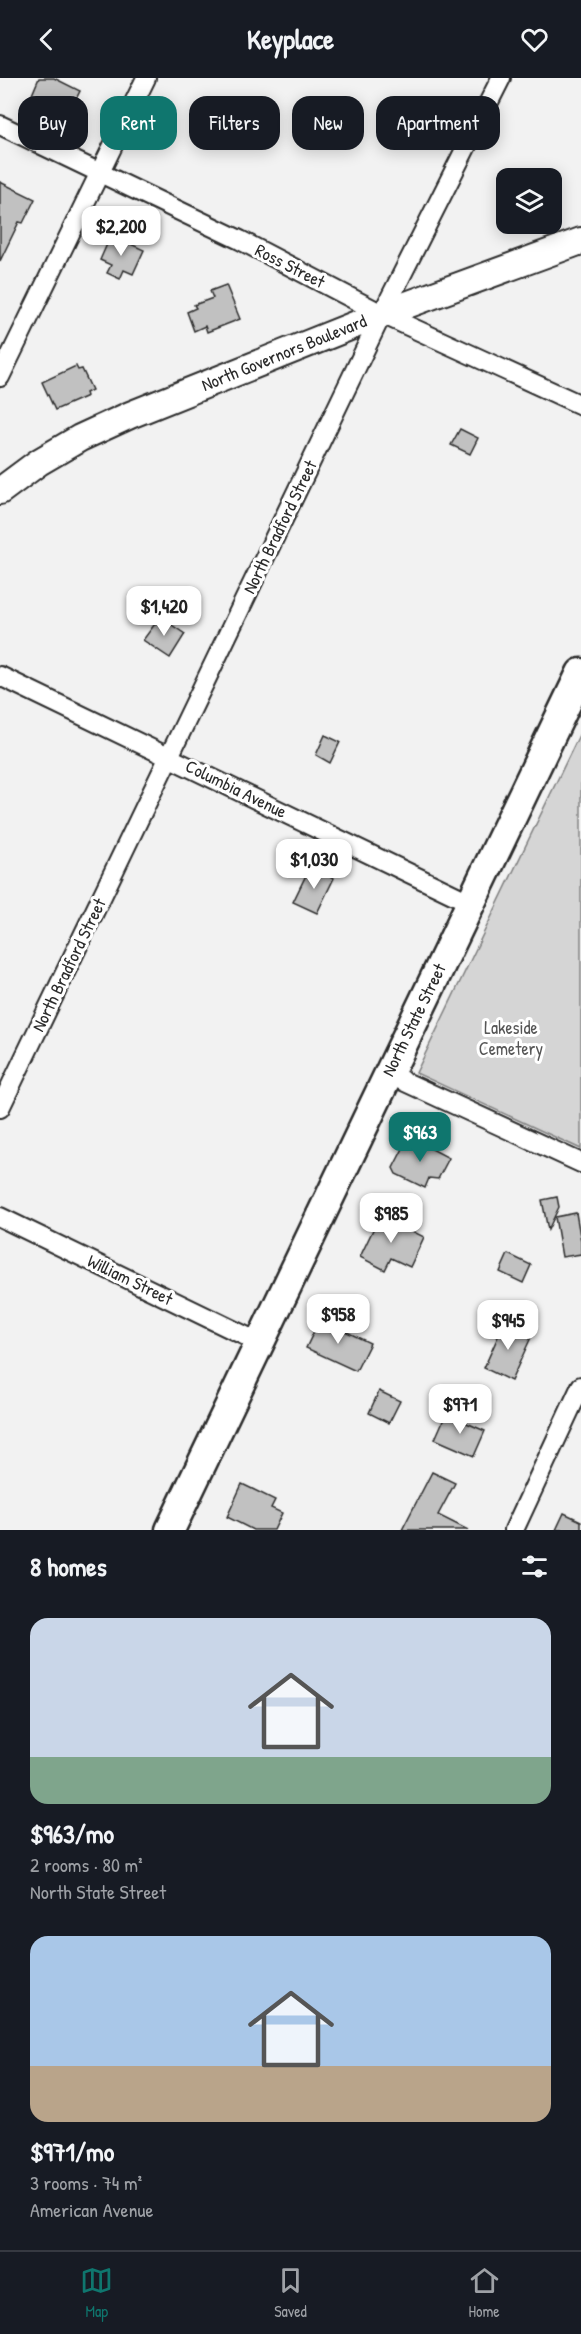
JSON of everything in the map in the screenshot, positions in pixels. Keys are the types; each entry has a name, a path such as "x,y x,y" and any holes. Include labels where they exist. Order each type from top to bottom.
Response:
{"main road":[{"name":"North Governors Boulevard","path":"0,491 39,462 80,438 141,411 382,314 581,242"},
{"name":"North State Street","path":"170,1530 581,673"}],"street":[{"path":"0,377 146,78"},
{"name":"North Bradford Street","path":"0,1108 382,314 501,78"},
{"name":"Ross Street","path":"0,125 240,240 382,314 581,405"},
{"name":"Columbia Avenue","path":"0,676 471,903"},
{"path":"388,1074 581,1163"},
{"name":"William Street","path":"0,1217 260,1343"},
{"path":"514,1530 581,1386"}],"green space":[{"name":"Lakeside Cemetery","path":"581,731 581,1149 416,1073"}],"building":[{"path":"39,78 54,78 80,91 78,96 31,96"},
{"path":"0,182 35,199 23,223 19,222 0,261"},
{"path":"111,235 144,250 133,274 124,270 120,279 107,273 111,265 100,260"},
{"path":"226,285 240,319 207,332 205,326 194,331 187,312 196,308 194,305 213,298 210,291"},
{"path":"76,366 78,370 82,369 92,390 86,393 87,396 55,410 42,382"},
{"path":"460,429 478,438 470,454 451,445"},
{"path":"160,617 185,634 170,658 143,640"},
{"path":"325,735 340,742 330,763 316,755"},
{"path":"310,867 334,878 317,913 293,902"},
{"path":"409,1137 449,1158 438,1179 429,1178 425,1188 396,1174 393,1168"},
{"path":"557,1197 559,1207 548,1230 542,1200"},
{"path":"576,1213 581,1254 562,1257 555,1217"},
{"path":"380,1215 424,1237 410,1267 391,1258 385,1270 360,1257"},
{"path":"508,1254 531,1265 523,1283 500,1272"},
{"path":"320,1319 370,1343 356,1371 306,1348"},
{"path":"505,1321 533,1333 511,1381 484,1368"},
{"path":"379,1391 400,1401 389,1423 369,1413"},
{"path":"446,1414 485,1431 474,1456 435,1439"},
{"path":"432,1472 455,1483 438,1515 468,1530 402,1530"},
{"path":"242,1484 275,1500 271,1508 282,1513 274,1530 253,1530 227,1517"},
{"path":"564,1513 581,1521 581,1530 556,1530"}]}
